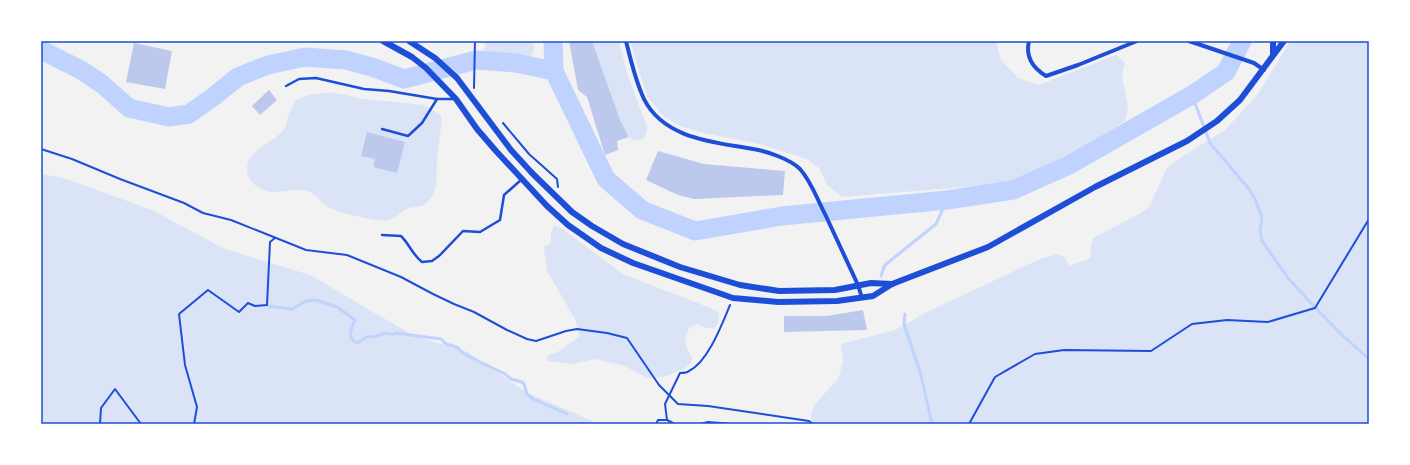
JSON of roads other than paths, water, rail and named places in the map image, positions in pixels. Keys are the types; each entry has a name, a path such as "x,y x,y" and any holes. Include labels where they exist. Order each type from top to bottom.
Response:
{"street":[{"path":"383,41 412,57 426,68 456,99 477,129 521,180 568,225 601,248 632,263 674,279 733,298 778,302 837,301 873,296 892,284 988,247 1095,187 1187,141 1217,121 1240,100 1264,70 1274,54 1280,49 1284,41"},
{"path":"409,41 435,58 457,78 511,150 572,212 592,226 623,244 680,267 740,285 779,291 836,290 871,283 892,284"},
{"path":"626,41 636,80 645,100 659,118 677,131 702,140 763,151 781,158 799,168 810,184 853,274 862,298"},
{"path":"1029,41 1027,55 1037,70 1046,76 1078,65 1137,41"},
{"path":"1191,41 1254,62 1264,70"},
{"path":"1273,41 1272,46 1274,54"}],"lane":[{"path":"286,86 300,79 316,78 364,89 389,91 437,99 456,99"},
{"path":"382,129 408,136 422,123 437,99"},
{"path":"382,235 401,236 415,256 422,262 432,261 439,256 463,231 480,232 500,220 504,194 521,180"}],"waterway":[{"path":"553,41 554,71 606,179 642,210 695,231 782,216 947,200 1013,190 1069,165 1192,95 1226,72 1242,41"},
{"path":"41,50 81,70 102,84 129,108 169,117 189,114 238,77 268,65 305,57 346,60 372,67 404,79 476,60 516,63 554,71"},
{"path":"1192,95 1210,143 1249,189 1255,199 1262,218 1260,231 1262,241 1288,278 1343,336 1369,359"},
{"path":"881,276 885,265 936,224 947,200"},
{"path":"268,306 292,309 306,301 316,300 337,307 355,320 350,336 357,343 367,337 386,333 441,339 446,344 457,347 463,353 505,374 511,379 522,382 527,394 533,399 567,414"},
{"path":"905,314 904,324 921,375 932,424"}]}
